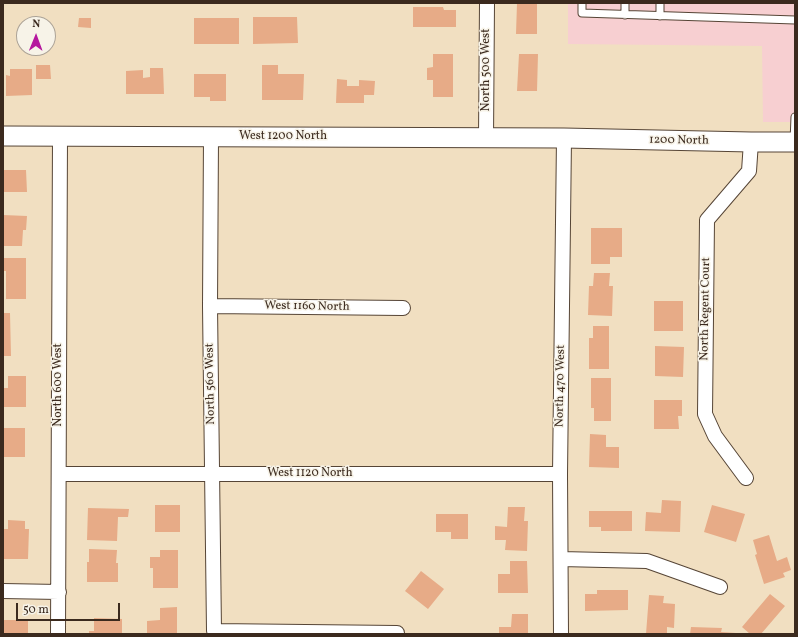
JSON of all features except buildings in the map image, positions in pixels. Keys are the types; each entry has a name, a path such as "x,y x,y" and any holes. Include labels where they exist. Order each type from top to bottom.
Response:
{"street":[{"name":"North 500 West","path":"486,138 487,3"},
{"name":"West 1200 North","path":"3,136 564,138"},
{"name":"North 600 West","path":"58,634 60,136"},
{"name":"North 560 West","path":"211,137 210,306 214,631 398,634"},
{"name":"1200 North","path":"564,138 794,142"},
{"name":"North 470 West","path":"561,634 560,474 564,138"},
{"name":"North Regent Court","path":"746,478 715,436 705,414 707,220 749,171 751,142"},
{"name":"West 1160 North","path":"210,306 403,308"},
{"name":"West 1120 North","path":"59,474 560,474"},
{"path":"561,559 646,561 720,587"},
{"path":"3,591 59,592"}],"lane":[{"path":"582,3 582,13 795,20"},
{"path":"625,3 625,15"},
{"path":"660,3 660,16"},
{"path":"794,142 795,117"}],"shaded area":[{"path":"568,3 795,3 795,122 763,122 762,46 568,44"}]}
